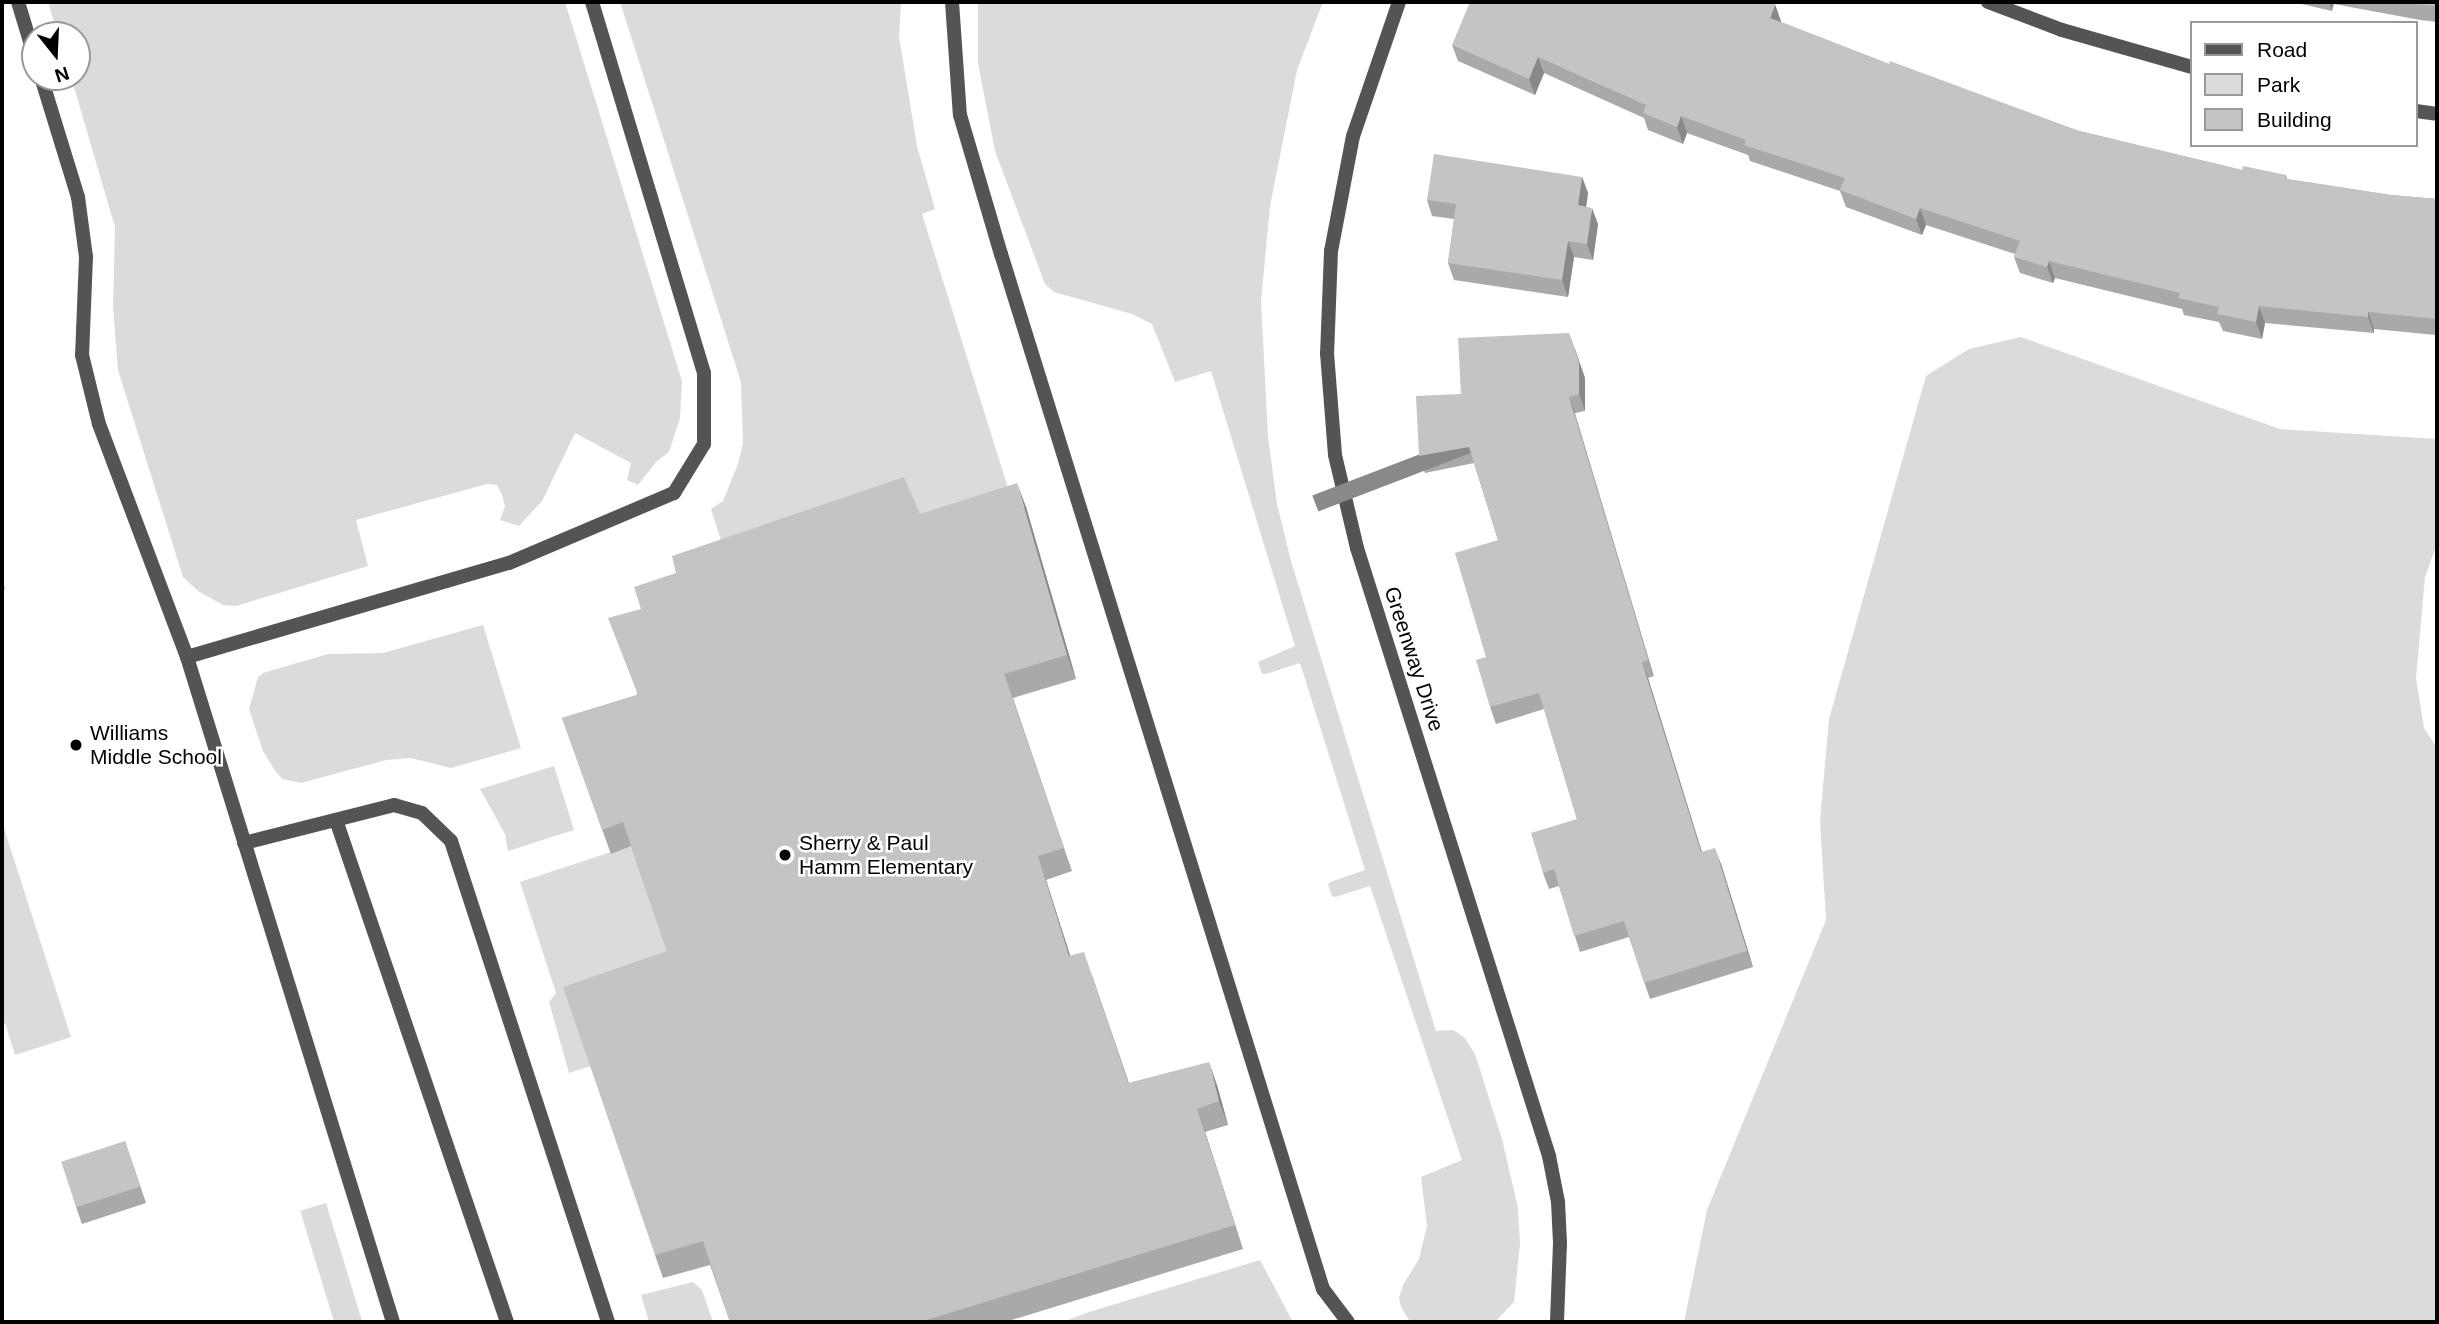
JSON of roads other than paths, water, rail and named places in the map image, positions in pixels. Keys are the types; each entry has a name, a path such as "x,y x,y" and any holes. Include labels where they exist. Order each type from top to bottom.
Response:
{"street":[{"path":"18,2 24,21"},
{"path":"187,657 509,563 674,493 704,443 704,373 592,2"},
{"path":"952,2 960,114 1000,254 1323,1289 1348,1322"},
{"name":"Greenway Drive","path":"1399,2 1353,136 1331,251 1326,353 1335,455 1357,548 1549,1156 1558,1202 1560,1243 1557,1322"},
{"path":"1988,2 2062,30 2190,66"},
{"path":"45,91 78,197 86,257 82,355 99,424 187,657 393,1322"},
{"path":"2418,111 2437,114"},
{"path":"244,843 394,805 422,813 452,841 608,1322"},
{"path":"336,820 507,1322"}],"place":[{"name":"Williams Middle School","path":"76,745"},
{"name":"Sherry & Paul Hamm Elementary","path":"785,855"}]}
